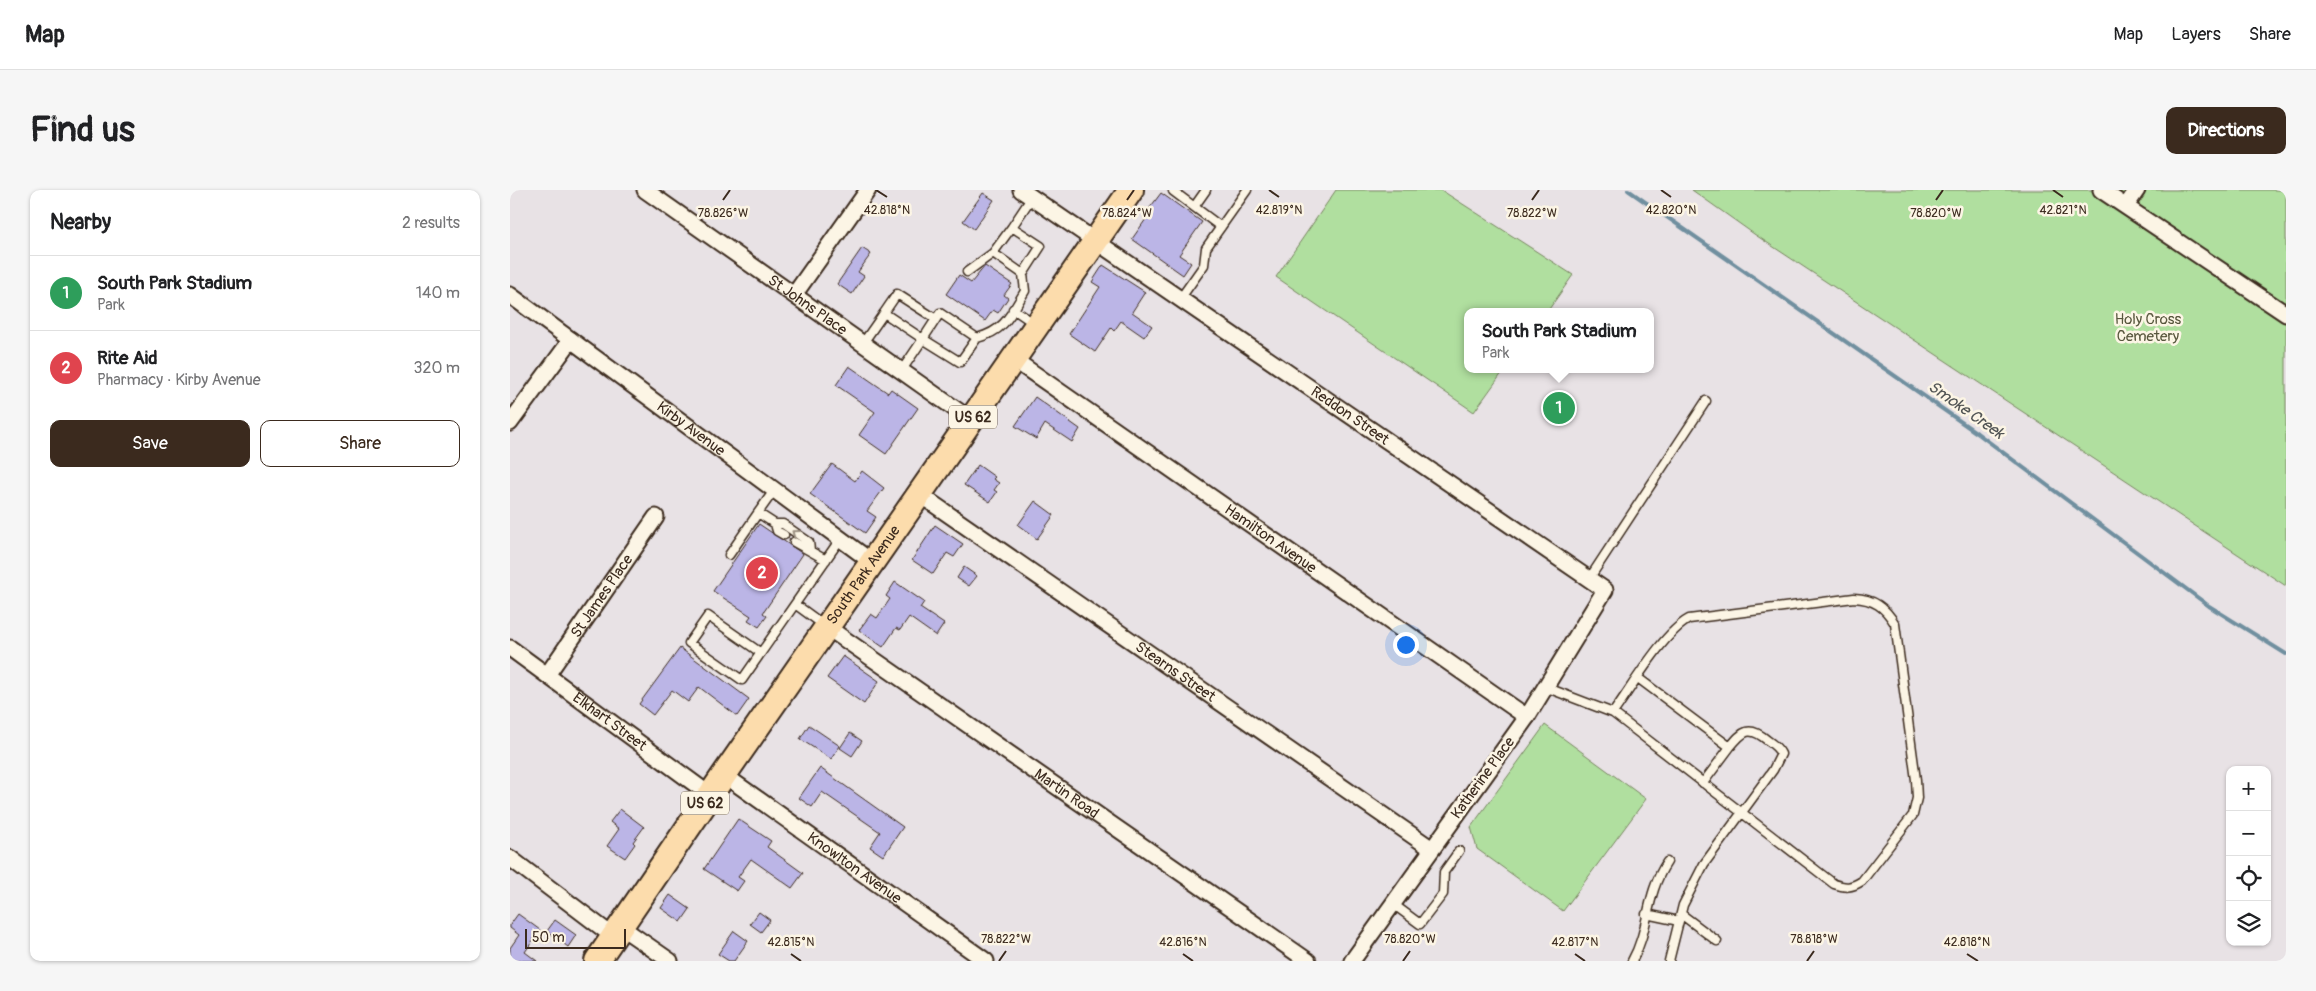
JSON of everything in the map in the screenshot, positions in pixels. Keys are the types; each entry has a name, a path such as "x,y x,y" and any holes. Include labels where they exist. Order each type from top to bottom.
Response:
{"main road":[{"name":"South Park Avenue","path":"598,961 710,795 1131,190"}],"street":[{"name":"St Johns Place","path":"645,190 971,420"},
{"path":"794,295 868,190"},
{"path":"2101,190 2286,314"},
{"path":"2126,206 2137,190"},
{"name":"Reddon Street","path":"1026,194 1605,590"},
{"name":"Kirby Avenue","path":"510,296 872,562"},
{"path":"510,423 571,340"},
{"name":"Hamilton Avenue","path":"1013,359 1527,717"},
{"name":"Stearns Street","path":"919,494 1432,849"},
{"name":"St James Place","path":"547,675 656,518"},
{"name":"Katherine Place","path":"1352,961 1527,717 1605,590"},
{"name":"Martin Road","path":"827,627 1308,961"},
{"name":"Elkhart Street","path":"510,648 710,795"},
{"name":"Knowlton Avenue","path":"724,775 986,961"},
{"path":"510,858 617,932 670,961"}],"lane":[{"path":"1173,190 1222,226"},
{"path":"1194,207 1206,190"},
{"path":"1180,299 1204,265 1206,248 1247,190"},
{"path":"967,272 993,253 1012,227 1026,194"},
{"path":"884,313 960,362 977,338 992,334 1002,326 1026,291 1023,274 1041,246 1012,227"},
{"path":"993,253 1023,274"},
{"path":"863,343 898,294 936,319"},
{"path":"1014,309 1037,325"},
{"path":"902,370 940,313 977,338"},
{"path":"1589,579 1706,401"},
{"path":"729,555 775,489"},
{"path":"758,513 774,524 777,530 784,536"},
{"path":"774,524 783,524 809,542 810,550"},
{"path":"761,652 708,616 689,643 742,680 841,538"},
{"path":"794,542 826,560"},
{"path":"1545,687 1613,713 1834,884 1844,888 1852,887 1862,881 1913,815 1917,798 1916,780 1894,624 1888,613 1868,599 1854,598 1688,619 1678,625 1667,638 1613,713"},
{"path":"795,604 827,627"},
{"path":"1638,678 1730,747"},
{"path":"1669,961 1683,905 1704,864 1778,763 1781,754 1778,749 1754,731 1747,731 1740,735 1703,783"},
{"path":"1393,904 1420,924 1443,894 1444,872 1459,851"},
{"path":"1632,961 1638,949 1658,875 1667,862"},
{"path":"1646,914 1680,918 1717,941"}],"green space":[{"path":"1336,190 1441,190 1573,275 1550,308 1464,308 1464,373 1502,373 1474,412 1276,277"},
{"name":"Holy Cross Cemetery","path":"1692,190 2286,190 2286,586 1754,234"},
{"path":"1545,725 1646,799 1563,911 1477,849 1471,827"}],"building":[{"path":"983,193 994,200 974,229 963,221"},
{"path":"1161,193 1202,222 1179,255 1191,263 1183,275 1132,239 1146,219 1143,217"},
{"path":"862,248 871,254 858,272 864,276 852,294 837,284"},
{"path":"1103,265 1145,292 1132,312 1152,326 1144,337 1121,321 1114,331 1111,328 1095,352 1069,334 1100,287 1092,282"},
{"path":"985,266 1012,284 1004,295 1008,298 998,313 993,310 985,321 946,294 959,275 971,283"},
{"path":"849,366 888,393 891,389 918,408 886,454 859,435 875,412 836,385"},
{"path":"1035,397 1080,429 1072,442 1045,424 1036,439 1015,426"},
{"path":"832,464 855,481 862,471 884,488 867,511 876,517 865,533 810,494"},
{"path":"978,465 995,477 993,479 999,483 994,490 997,492 990,502 964,485"},
{"path":"1035,501 1054,515 1037,539 1018,525"},
{"path":"759,524 803,554 763,613 767,616 759,627 748,620 751,616 713,591"},
{"path":"935,525 963,544 954,557 947,553 933,574 912,560"},
{"path":"964,567 977,576 969,586 957,578"},
{"path":"895,582 924,602 920,608 944,624 936,636 909,617 900,630 896,628 883,647 859,630 871,614 877,618 890,599 886,596"},
{"path":"680,648 749,699 737,716 699,687 688,702 672,690 653,715 639,704"},
{"path":"843,656 879,681 864,704 827,678"},
{"path":"809,725 840,746 831,759 800,739"},
{"path":"850,733 862,741 852,756 840,748"},
{"path":"820,768 903,827 883,856 870,847 880,832 822,792 812,807 799,798"},
{"path":"620,809 644,827 633,842 635,844 625,858 607,846 619,829 610,822"},
{"path":"738,819 771,841 767,847 803,873 792,888 751,859 738,877 744,881 737,891 704,869"},
{"path":"670,895 690,909 681,922 661,908"},
{"path":"759,912 770,920 761,932 750,924"},
{"path":"518,914 540,930 525,952 537,961 510,961 510,948 519,935 510,928 510,925"},
{"path":"555,920 576,935 568,947 547,931"},
{"path":"734,931 748,941 734,961 729,961 718,954"}],"waterway":[{"name":"Smoke Creek","path":"1628,190 1977,433 2209,606 2286,654"}],"place":[{"name":"South Park Stadium","path":"1559,408"},
{"name":"Rite Aid","path":"762,573"}]}
